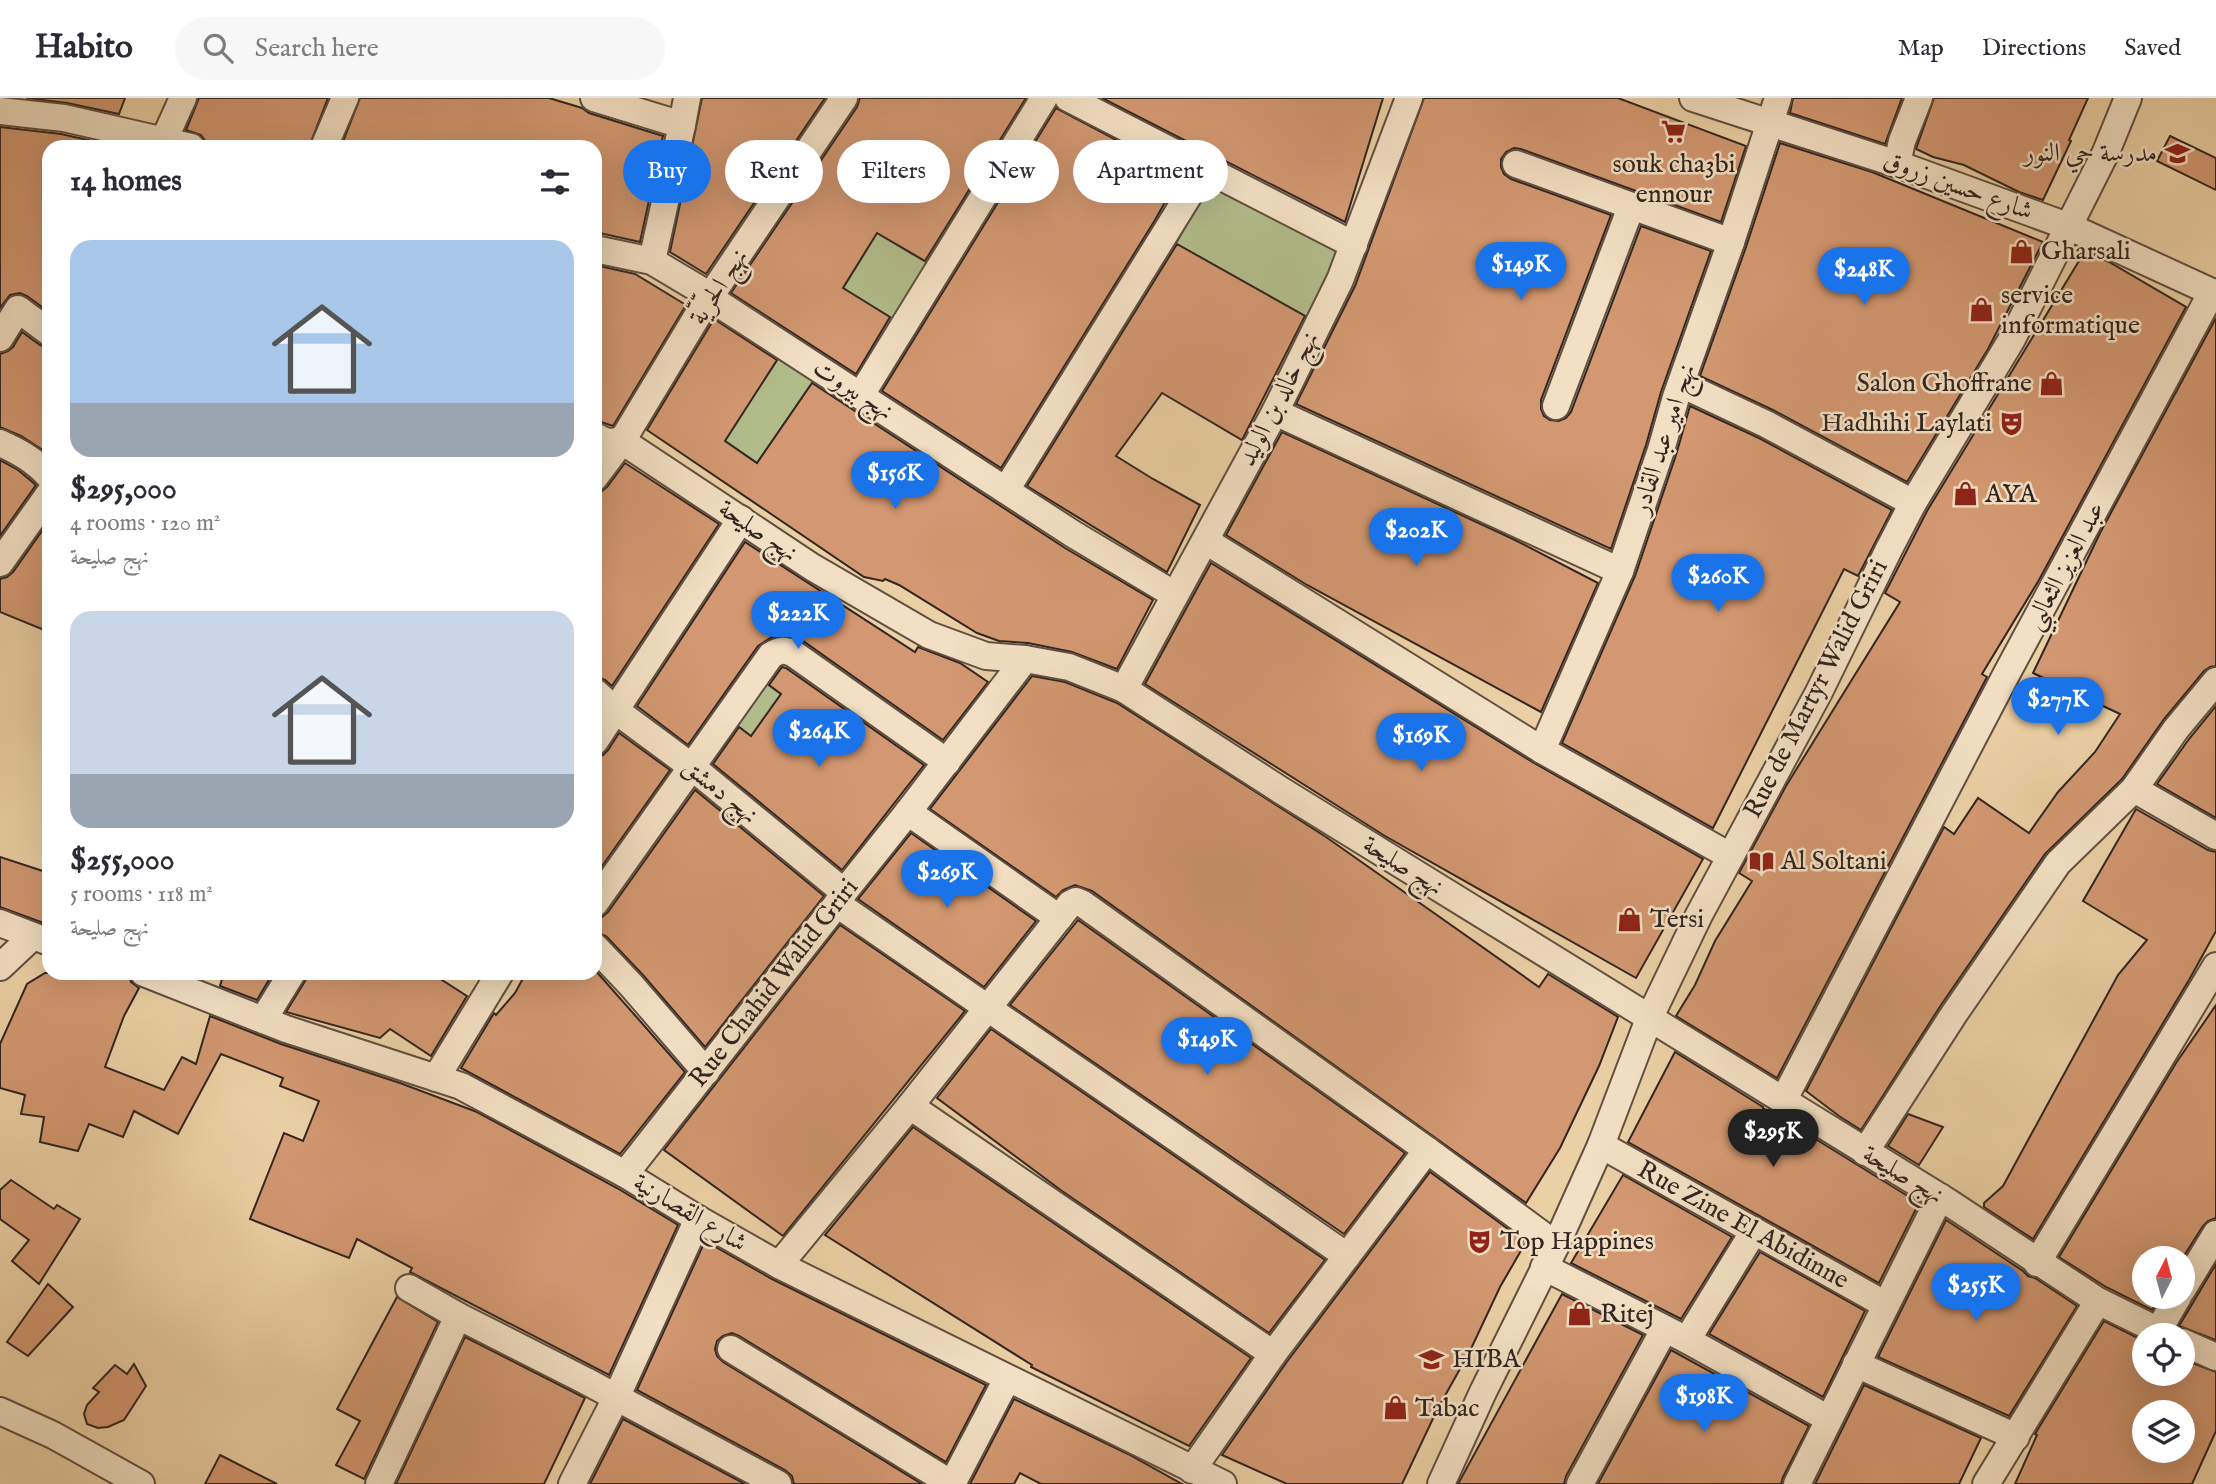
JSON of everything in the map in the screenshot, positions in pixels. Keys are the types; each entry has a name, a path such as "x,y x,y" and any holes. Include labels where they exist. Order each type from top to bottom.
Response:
{"street":[{"path":"0,111 68,108 164,140 183,98"},
{"path":"327,140 345,98"},
{"path":"594,98 682,125"},
{"path":"652,261 687,98"},
{"name":"نهج الحرّيّة","path":"602,468 622,441 701,310 844,98"},
{"path":"861,396 1044,98"},
{"path":"1068,98 1150,140"},
{"name":"نهج خالد بن الوليد","path":"1124,689 1275,412 1340,280 1409,98"},
{"name":"شارع حسين زروق","path":"1693,98 1774,110 1897,164 2070,227 2214,293"},
{"path":"1897,164 1902,141 1919,98"},
{"name":"Rue de Martyr Walid Griri","path":"1441,1484 1601,1144 1649,1019 1730,856 1819,692 1913,503 2012,339 2070,227 2128,98"},
{"name":"نهج امير عبد القادر","path":"1542,750 1620,571 1774,110"},
{"path":"1516,164 1731,242"},
{"path":"1228,180 1354,245"},
{"path":"1006,490 1185,203"},
{"path":"1556,406 1631,207"},
{"name":"نهج بيروت","path":"602,251 652,261 699,289 710,299 1073,534 1175,595"},
{"name":"عبد العزيز الثعالبي","path":"1783,1101 2007,673 2214,293"},
{"path":"0,338 18,309 42,327"},
{"path":"1681,384 1766,424 1913,503"},
{"path":"1275,412 1620,571"},
{"path":"602,440 622,441"},
{"name":"نهج صليحة","path":"622,441 812,567 929,635 986,656 1025,659 1069,667 1124,689 1282,791 1940,1197 2098,1301 2142,1323"},
{"path":"0,443 24,453 42,468"},
{"path":"0,563 42,504"},
{"path":"602,730 741,519"},
{"path":"1206,541 1542,750 1730,856"},
{"path":"602,893 771,655 779,650 787,650 947,762"},
{"name":"Rue Chahid Walid Griri","path":"625,1174 1025,659"},
{"path":"1865,1152 1954,1014 2058,863 2134,789 2176,729 2216,681"},
{"name":"نهج دمشق","path":"602,698 692,767 840,898 988,1009 1347,1256"},
{"path":"2134,789 2216,836"},
{"path":"908,812 1059,918"},
{"path":"779,1265 910,1107 1070,904 1076,901 1427,1150 1550,1256 1676,1335 1829,1419"},
{"path":"0,923 41,940"},
{"path":"0,967 41,940"},
{"path":"602,954 706,1072"},
{"path":"2037,1263 2216,966"},
{"name":"شارع القصارنية","path":"162,980 263,1020 461,1086 625,1174 779,1265 1223,1484"},
{"path":"263,1020 288,980"},
{"path":"436,1078 496,980"},
{"path":"910,1107 1273,1354"},
{"name":"Rue Zine El Abidinne","path":"1601,1144 1886,1305"},
{"path":"1192,1470 1273,1354 1427,1150"},
{"path":"1797,1484 1940,1197"},
{"path":"572,1484 616,1398 698,1219"},
{"path":"1580,1484 1676,1335 1754,1231"},
{"path":"2195,1269 2216,1234"},
{"path":"410,1288 458,1316 778,1484"},
{"path":"1986,1484 2098,1301"},
{"path":"379,1484 458,1316"},
{"path":"2195,1348 2216,1357"},
{"path":"731,1349 952,1484 1007,1379"},
{"path":"1856,1364 2016,1437"},
{"path":"0,1411 54,1435 141,1484"}],"green space":[{"path":"1228,190 1342,250 1307,317 1176,244 1198,203 1228,203"},
{"path":"877,233 929,264 894,320 843,288"},
{"path":"781,354 816,377 757,463 724,440"},
{"path":"760,679 781,694 771,708 756,740 730,721"}],"building":[{"path":"26,98 125,98 119,114"},
{"path":"199,98 328,98 312,140 205,140 201,135 186,130"},
{"path":"360,98 549,98 582,108 589,113 663,136 662,140 623,140 623,203 648,203 640,242 602,234 602,140 344,140"},
{"path":"702,98 825,98 797,140 725,140 725,203 754,203 706,274 670,252 680,203 711,203 711,140 693,140"},
{"path":"860,98 1026,98 1000,140 964,140 964,198 925,261 877,233 843,288 890,317 856,374 731,293 792,203 823,203 823,157 857,107"},
{"path":"1102,98 1383,98 1345,222 1228,162 1228,140 1184,140"},
{"path":"1424,98 1618,98 1746,146 1721,222 1521,149 1514,148 1506,152 1501,159 1504,174 1511,179 1611,215 1541,400 1544,416 1550,420 1559,421 1571,412 1641,226 1711,251 1661,392 1611,549 1296,404 1355,286"},
{"path":"1793,98 1902,98 1885,144 1790,113"},
{"path":"1934,98 2088,98 2043,200 2019,192 1964,165 1933,157 1916,149"},
{"path":"1056,108 1117,140 1073,140 1073,203 1165,203 1001,468 882,391 998,203 1059,203 1059,140 1036,140"},
{"path":"0,127 88,140 42,140 42,307 20,293 10,295 0,308"},
{"path":"2170,136 2216,158 2216,190 2157,161"},
{"path":"1780,143 1872,172 2043,242 1988,349 1907,482 1773,410 1700,376"},
{"path":"1177,244 1305,316 1242,440 1162,393 1116,456 1200,505 1167,572 1027,486"},
{"path":"2085,251 2186,307 2039,580 1982,674 1987,677 1777,1078 1676,1016 1695,985 1715,941 1752,881 1739,873 1786,786 1900,602 1885,593 1927,511"},
{"path":"602,267 635,274 686,305 613,426 602,422"},
{"path":"2216,318 2216,666 2204,671 2164,719 2122,779 2045,854 1941,1005 1861,1130 1806,1091 1944,827 1954,834 1978,798 2029,833 2058,792 2095,752 2120,714 2033,673 2100,533"},
{"path":"714,319 777,360 725,441 757,463 812,383 1065,548 1153,600 1117,669 1072,652 1028,643 999,641 977,633 899,585 885,579 883,581 864,577 647,430"},
{"path":"22,332 42,345 42,450 0,427 0,354 13,347"},
{"path":"1690,406 1759,438 1892,510 1858,576 1844,569 1713,828 1562,743 1635,576"},
{"path":"1282,432 1513,539 1598,583 1541,712 1307,585 1226,535"},
{"path":"0,460 36,485 0,536"},
{"path":"625,463 719,524 612,686 602,679 602,491"},
{"path":"42,531 42,629 0,612 0,579 13,572"},
{"path":"745,542 915,652 918,647 960,663 988,682 943,740 803,641 788,635 772,637 758,646 688,745 637,706"},
{"path":"1211,563 1534,763 1703,859 1636,978 1385,836 1145,684"},
{"path":"782,667 924,765 842,870 713,764 739,727 751,736 781,694 769,685"},
{"path":"1032,676 1065,682 1117,703 1326,837 1539,987 1548,974 1618,1017 1599,1066 1560,1148 1526,1203 1092,891 1075,885 1063,890 1056,897 930,809"},
{"path":"2216,706 2216,818 2157,784"},
{"path":"619,733 670,770 602,866 602,755"},
{"path":"695,790 824,896 705,1047 643,975 602,935 602,917"},
{"path":"2136,809 2216,852 2216,931 2033,1239 1984,1207 1984,1203 2003,1186 2118,975 2147,940 2083,901"},
{"path":"911,833 1036,921 984,987 858,899"},
{"path":"0,857 42,871 42,922 0,907"},
{"path":"1078,920 1405,1153 1344,1234 1010,1005"},
{"path":"840,925 965,1011 783,1236 664,1150"},
{"path":"42,975 42,980 131,980 139,988 124,1016 105,1067 164,1090 182,1057 196,1064 210,1016 281,1044 400,1083 477,1112 617,1188 678,1225 609,1375 410,1272 412,1268 357,1239 349,1258 250,1219 284,1133 303,1141 319,1101 280,1086 283,1078 221,1054 178,1134 134,1111 123,1137 89,1124 78,1151 40,1142 44,1117 21,1114 25,1095 0,1088 0,1044 27,984"},
{"path":"602,978 685,1072 620,1154 461,1068 494,1013 496,1015 522,980"},
{"path":"222,980 269,980 257,1000 220,986"},
{"path":"442,980 467,996 431,1056 390,1029 380,1038 286,1012 305,981"},
{"path":"2216,1005 2216,1218 2203,1226 2190,1246 2132,1246 2132,1300 2059,1257 2176,1063"},
{"path":"991,1029 1325,1260 1269,1333 1062,1191 937,1098"},
{"path":"1675,1052 1919,1203 1879,1283 1628,1142"},
{"path":"1908,1114 1943,1127 1919,1165 1888,1146"},
{"path":"913,1127 1251,1358 1189,1446 1031,1367 1032,1365 825,1235"},
{"path":"1430,1172 1526,1242 1438,1408 1402,1484 1287,1484 1222,1455 1286,1363"},
{"path":"1623,1175 1732,1237 1681,1319 1571,1263"},
{"path":"11,1180 54,1209 57,1205 80,1219 39,1284 12,1261 29,1240 0,1219 0,1190"},
{"path":"1946,1220 2077,1306 2009,1416 1878,1357"},
{"path":"705,1241 772,1279 986,1385 946,1462 732,1333 717,1341 717,1356 723,1362 922,1484 794,1484 792,1476 785,1470 637,1390"},
{"path":"1760,1252 1865,1311 1823,1397 1709,1334"},
{"path":"2216,1264 2216,1340 2195,1332 2195,1323 2181,1323 2189,1309 2195,1309 2195,1299"},
{"path":"48,1284 73,1307 28,1356 7,1342"},
{"path":"1562,1294 1643,1335 1564,1484 1458,1484"},
{"path":"397,1297 438,1322 364,1479 336,1465 360,1421 337,1409"},
{"path":"2104,1321 2132,1335 2132,1386 2195,1386 2195,1364 2216,1372 2216,1431 2192,1484 2015,1484 2037,1435 2035,1434"},
{"path":"465,1337 585,1398 544,1484 396,1484"},
{"path":"1671,1350 1809,1426 1781,1484 1598,1484"},
{"path":"134,1364 146,1386 124,1420 108,1427 98,1428 87,1424 84,1414 87,1405 99,1392 93,1388 115,1365 127,1374"},
{"path":"1864,1385 1981,1438 1959,1484 1815,1484"},
{"path":"1014,1399 1128,1454 1182,1484 1041,1484 1020,1473 1014,1484 970,1484"},
{"path":"623,1419 745,1484 590,1484"},
{"path":"220,1455 277,1484 205,1484"}],"place":[{"name":"souk cha3bi ennour","path":"1674,132"},
{"name":"مدرسة حي النور","path":"2177,153"},
{"name":"Gharsali","path":"2021,251"},
{"name":"service informatique","path":"1981,310"},
{"name":"Salon Ghoffrane","path":"2052,383"},
{"name":"Hadhihi Laylati","path":"2012,423"},
{"name":"AYA","path":"1965,494"},
{"name":"Al Soltani","path":"1761,861"},
{"name":"Tersi","path":"1630,919"},
{"name":"Top Happines","path":"1480,1241"},
{"name":"Ritej","path":"1580,1314"},
{"name":"HIBA","path":"1432,1359"},
{"name":"Tabac","path":"1395,1408"}]}
